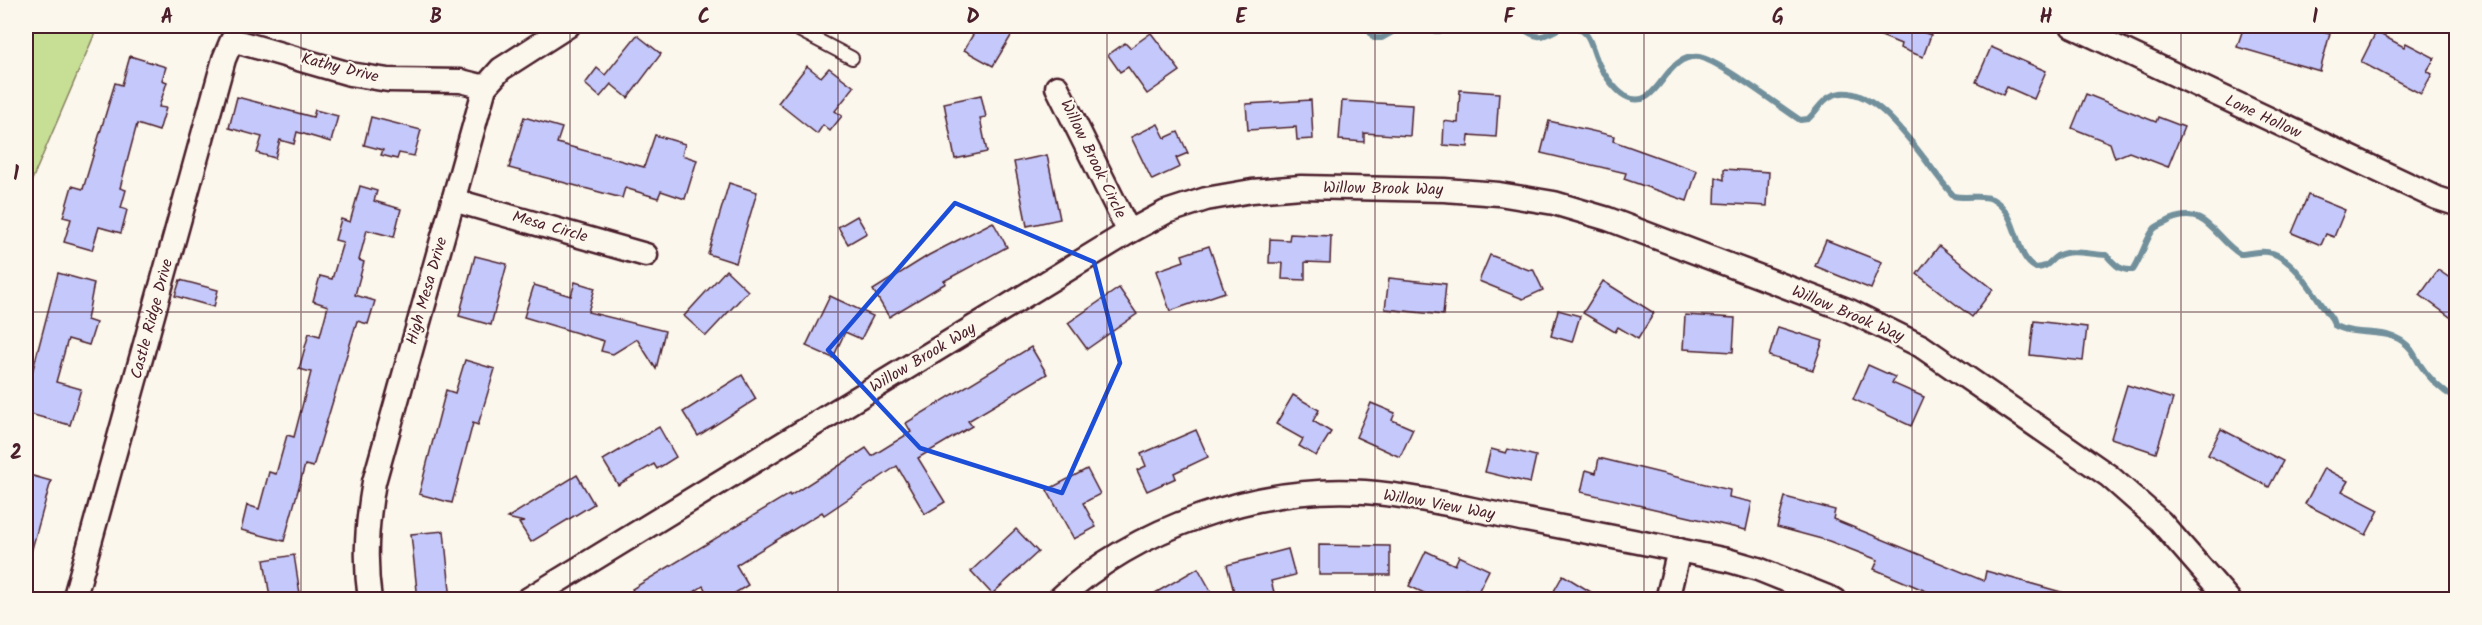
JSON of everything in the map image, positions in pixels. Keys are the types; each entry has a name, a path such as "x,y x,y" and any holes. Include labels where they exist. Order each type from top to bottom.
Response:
{"street":[{"name":"High Mesa Drive","path":"370,600 366,570 367,526 374,482 485,87 501,69 568,26"},
{"name":"Lone Hollow","path":"2072,26 2437,198 2457,204"},
{"name":"Kathy Drive","path":"232,40 350,74 388,80 461,81 485,87"},
{"name":"Castle Ridge Drive","path":"74,600 224,59 232,40"},
{"name":"Willow Brook Circle","path":"1057,87 1129,232"},
{"name":"Willow Brook Way","path":"528,600 1129,232 1166,212 1206,199 1252,191 1301,187 1444,190 1499,194 1554,203 1608,219 1850,311 1921,346 2109,476 2160,521 2229,600"},
{"name":"Mesa Circle","path":"453,200 646,255"},
{"name":"Willow View Way","path":"1058,600 1089,575 1137,544 1188,520 1243,503 1302,494 1364,492 1679,550 1758,569 1835,600"},
{"path":"1667,600 1679,550"}],"lane":[{"path":"791,26 852,58"}],"highlighted area":[{"path":"955,203 1094,262 1120,363 1062,493 920,448 828,350"}],"green space":[{"path":"26,26 98,26 26,194"}],"building":[{"path":"978,26 1017,26 993,66 964,50"},
{"path":"1857,26 1905,26 1931,35 1923,57 1900,48 1901,44"},
{"path":"2244,26 2303,26 2330,33 2320,71 2237,47"},
{"path":"2376,32 2404,47 2406,43 2435,58 2427,71 2432,74 2421,94 2361,62"},
{"path":"1151,33 1180,71 1147,94 1128,67 1120,72 1108,55 1125,43 1130,48"},
{"path":"637,35 661,54 628,98 611,84 600,97 585,84 597,68 605,75"},
{"path":"1991,47 2046,71 2034,99 2007,87 2003,95 1976,82"},
{"path":"130,56 166,67 162,80 167,82 159,107 166,108 159,131 137,124 120,188 126,190 121,208 127,210 121,233 99,227 92,250 64,242 71,219 63,217 72,186 83,189 115,83 122,85"},
{"path":"807,66 821,77 829,68 854,87 835,111 842,116 830,131 823,125 817,134 778,103"},
{"path":"1460,90 1499,93 1496,137 1469,135 1468,147 1443,145 1444,121 1458,123"},
{"path":"2086,94 2156,122 2158,117 2184,127 2168,167 2129,152 2115,158 2110,143 2072,128"},
{"path":"981,95 986,117 980,118 987,152 955,159 944,103"},
{"path":"237,97 313,117 315,110 338,116 331,142 297,132 294,144 280,140 275,158 257,153 262,137 229,128"},
{"path":"1311,100 1313,139 1297,140 1296,127 1248,130 1246,104"},
{"path":"1342,101 1412,105 1410,136 1364,133 1364,142 1339,140"},
{"path":"371,117 421,130 414,156 399,153 397,159 381,155 383,150 364,145"},
{"path":"524,117 562,128 557,143 644,167 655,135 685,144 682,155 697,160 685,199 661,191 658,198 625,188 622,198 509,168"},
{"path":"1549,121 1614,136 1613,141 1697,171 1687,201 1624,179 1626,173 1541,153"},
{"path":"1158,124 1165,138 1178,132 1188,153 1176,158 1180,167 1152,180 1131,137"},
{"path":"1047,155 1060,219 1027,226 1014,162"},
{"path":"1724,169 1769,172 1767,206 1715,203 1716,177 1724,180"},
{"path":"729,183 757,192 736,263 708,254"},
{"path":"360,186 377,191 374,201 401,209 394,237 367,230 359,260 364,262 355,295 375,301 368,324 357,321 313,467 305,465 284,541 241,530 247,505 259,509 269,472 276,474 287,435 294,437 311,372 299,369 309,333 320,336 328,306 313,301 320,276 332,279 343,242 335,240 341,219 350,222"},
{"path":"2308,195 2345,210 2334,237 2326,234 2321,245 2292,233"},
{"path":"857,216 867,233 848,244 838,227"},
{"path":"993,222 1007,247 944,281 946,283 889,317 873,290 929,255"},
{"path":"1290,234 1331,236 1330,263 1305,262 1305,280 1282,279 1283,263 1269,263 1270,239 1289,240"},
{"path":"1826,240 1882,262 1871,289 1815,266"},
{"path":"1209,246 1225,292 1170,311 1156,271 1184,261 1182,255"},
{"path":"1939,246 1993,289 1972,317 1917,274"},
{"path":"1490,255 1529,270 1533,269 1543,290 1523,299 1479,281"},
{"path":"475,256 507,264 491,325 459,316"},
{"path":"726,270 748,291 706,336 684,316"},
{"path":"2438,270 2457,283 2457,322 2420,295"},
{"path":"58,273 94,283 87,320 96,323 89,345 68,339 56,382 81,389 70,425 26,413 26,396"},
{"path":"1389,278 1446,284 1443,315 1385,309"},
{"path":"180,280 218,290 214,307 175,296"},
{"path":"1603,281 1654,313 1638,339 1618,327 1615,332 1583,313"},
{"path":"575,282 595,288 588,312 665,331 656,369 637,339 613,354 601,351 604,341 524,317 534,285 571,296"},
{"path":"1119,288 1137,314 1087,349 1068,323"},
{"path":"830,296 873,316 861,339 845,332 833,358 806,346"},
{"path":"1558,310 1580,316 1572,342 1551,336"},
{"path":"1685,315 1735,318 1733,352 1683,349"},
{"path":"2034,321 2087,327 2083,361 2030,355"},
{"path":"1778,327 1823,341 1813,370 1769,356"},
{"path":"1031,347 1047,374 968,421 972,426 918,458 945,502 925,514 897,466 824,515 822,512 736,565 748,585 735,593 739,600 711,600 703,586 682,600 638,600 632,589 789,494 790,496 825,475 866,448 872,456 911,432 906,423"},
{"path":"465,360 495,369 478,425 473,423 452,503 419,494 446,390 455,393"},
{"path":"1868,365 1895,377 1892,383 1924,397 1911,426 1853,399"},
{"path":"742,375 756,399 698,436 683,412"},
{"path":"2127,385 2173,399 2156,453 2111,438"},
{"path":"1293,395 1319,410 1313,421 1331,432 1316,456 1299,446 1303,439 1276,424"},
{"path":"1371,403 1395,413 1392,420 1413,429 1400,457 1356,437"},
{"path":"659,427 676,457 657,469 654,464 618,485 603,460"},
{"path":"2221,429 2283,461 2269,487 2208,455"},
{"path":"1196,430 1208,457 1174,473 1176,478 1147,491 1137,470 1146,466 1141,454"},
{"path":"1491,449 1506,453 1508,449 1536,456 1530,483 1485,472"},
{"path":"1599,458 1730,490 1729,497 1752,502 1746,530 1581,492 1586,470 1596,473"},
{"path":"2324,468 2348,481 2342,491 2379,510 2366,535 2305,504"},
{"path":"1087,469 1100,494 1083,503 1096,527 1074,539 1047,490"},
{"path":"26,474 51,481 30,556 26,556"},
{"path":"577,475 594,504 531,542 519,523 524,522 507,518"},
{"path":"1785,497 1835,510 1833,519 1984,581 1986,571 2072,595 2071,600 1947,600 1874,569 1878,560 1829,541 1777,527"},
{"path":"1016,529 1038,552 992,594 971,571"},
{"path":"444,531 451,600 418,600 411,534"},
{"path":"1319,545 1390,546 1390,575 1319,575"},
{"path":"1288,549 1295,575 1271,581 1274,592 1236,600 1227,565"},
{"path":"1426,551 1455,565 1459,556 1489,570 1477,594 1466,589 1461,600 1439,600 1409,586"},
{"path":"294,555 301,600 280,600 280,595 270,597 264,560"},
{"path":"1198,568 1216,600 1143,600"},
{"path":"1563,575 1604,600 1549,600"}],"waterway":[{"path":"1366,26 1374,38 1382,38 1403,26"},
{"path":"1429,26 1435,31 1442,31 1448,26"},
{"path":"1520,26 1537,36 1546,35 1564,26"},
{"path":"1572,26 1586,35 1599,64 1613,85 1625,96 1636,100 1654,91 1677,64 1687,58 1699,57 1720,66 1800,120 1808,119 1831,96 1848,93 1866,99 1883,111 1900,128 1954,196 1988,198 2001,206 2013,225 2024,255 2036,268 2046,265 2057,256 2074,252 2106,255 2121,268 2133,270 2155,228 2182,216 2193,216 2209,225 2240,254 2268,252 2289,263 2313,291 2334,325 2350,331 2386,335 2402,341 2410,348 2431,378 2456,399"}]}
